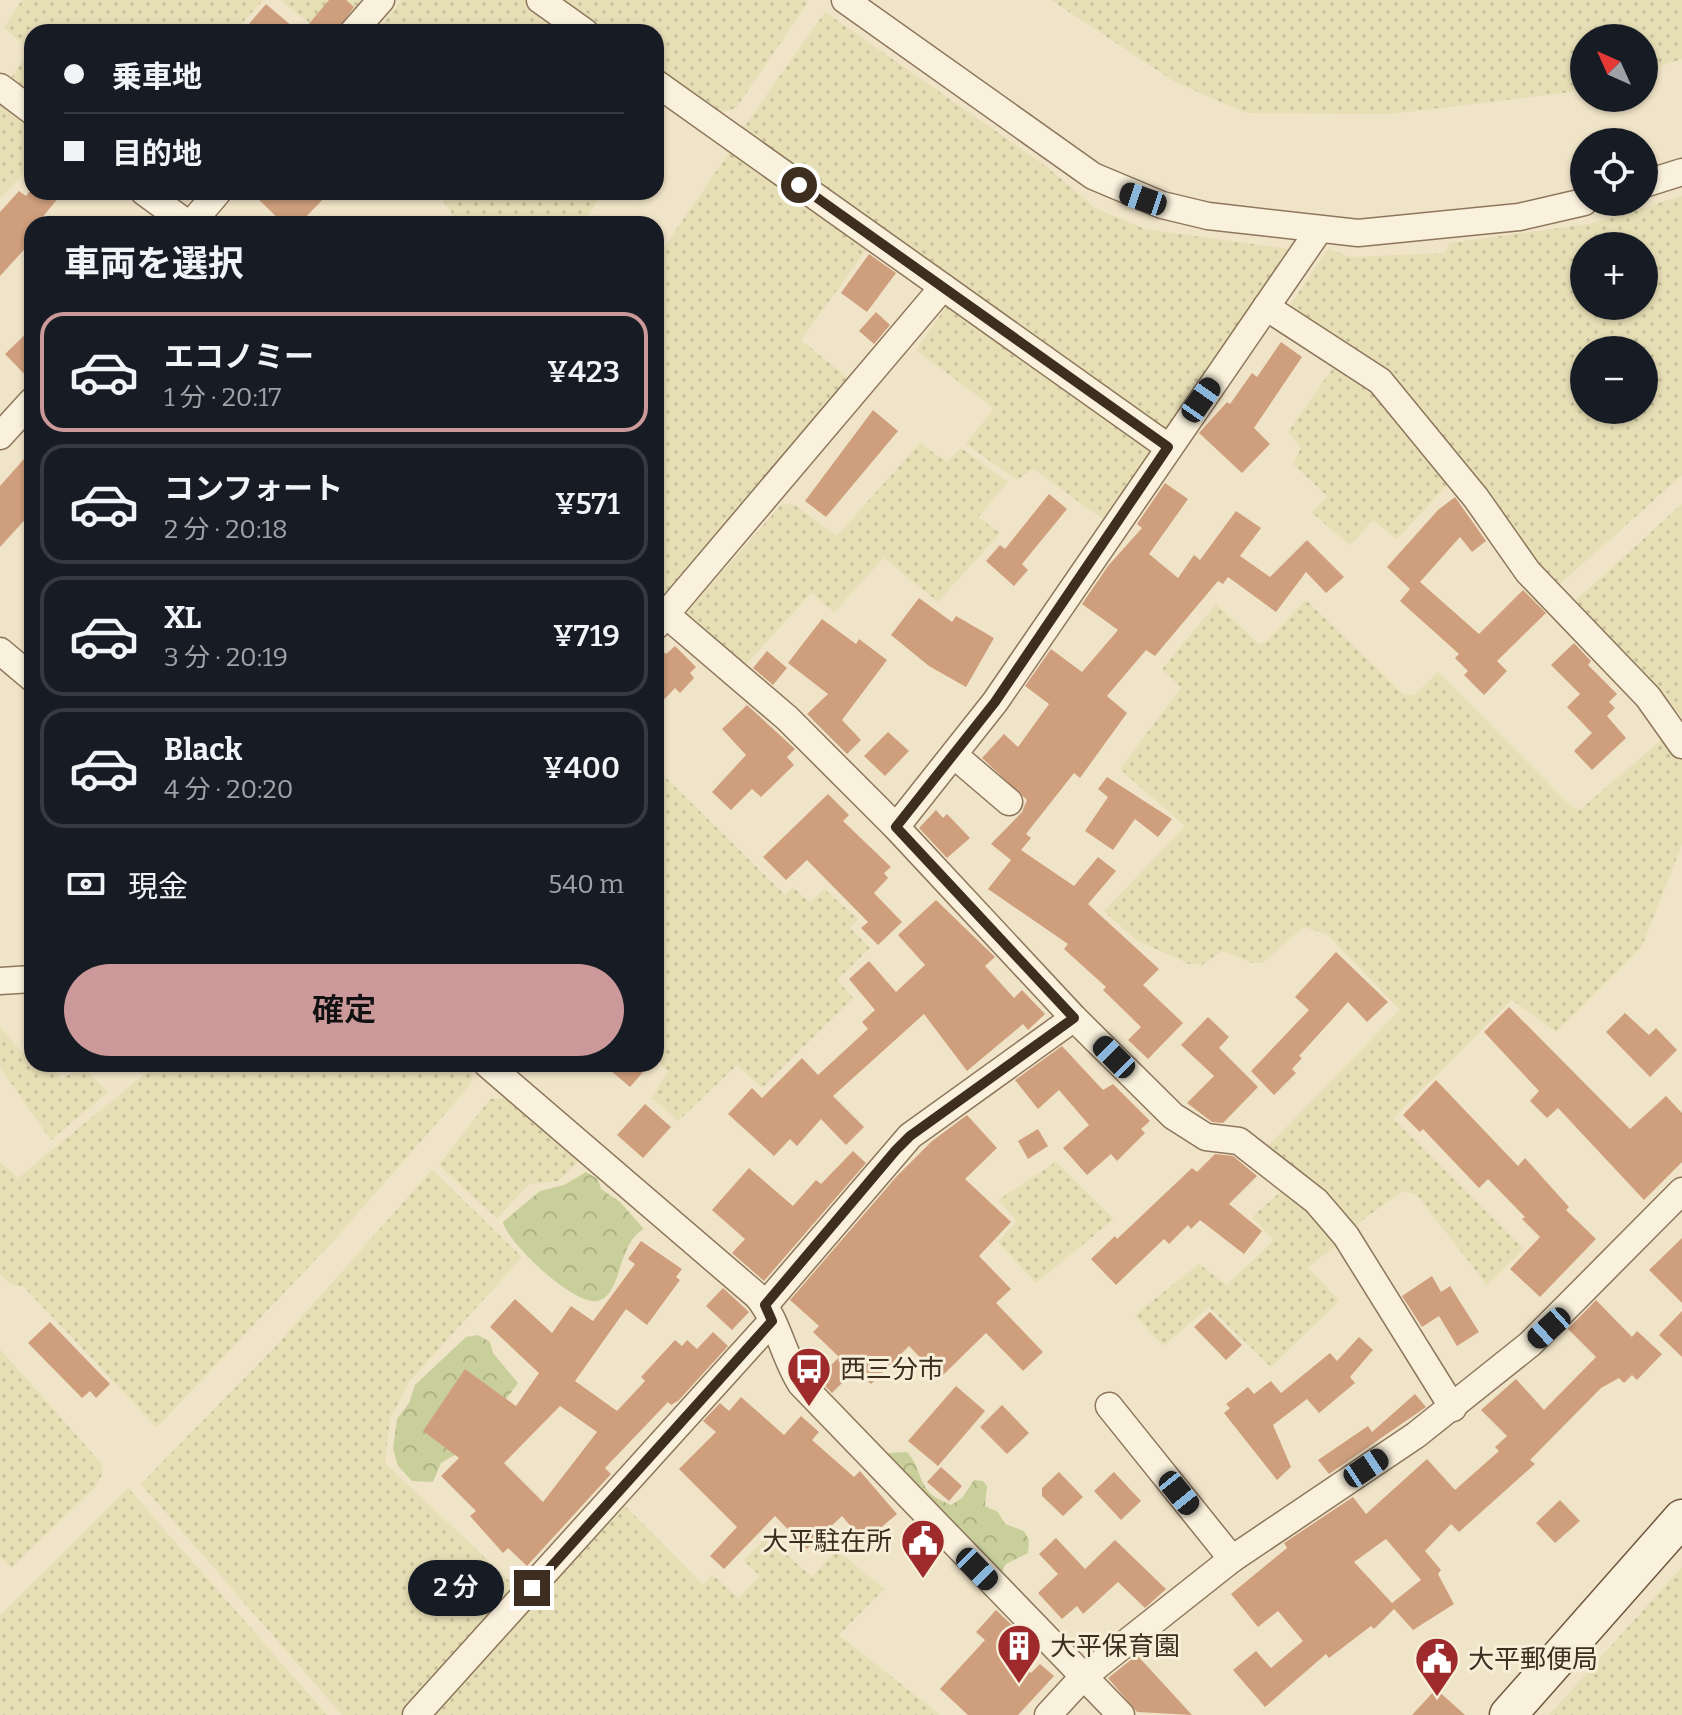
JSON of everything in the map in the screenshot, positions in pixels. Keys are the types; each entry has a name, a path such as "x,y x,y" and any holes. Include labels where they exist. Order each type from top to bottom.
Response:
{"main road":[{"path":"1508,1715 1682,1518"}],"street":[{"path":"360,24 381,0"},
{"path":"540,0 574,24"},
{"path":"845,0 1093,176 1125,192 1208,216 1358,233 1519,217 1570,205"},
{"path":"0,87 24,105"},
{"path":"664,89 1168,447"},
{"path":"1658,180 1682,172"},
{"path":"155,200 178,216"},
{"path":"196,216 211,200"},
{"path":"896,827 995,702 1319,230"},
{"path":"664,610 943,287"},
{"path":"1266,307 1380,381 1476,498 1528,572 1648,697 1682,745"},
{"path":"0,436 24,410"},
{"path":"664,620 787,718 896,827 1074,1018 1173,1116 1206,1137 1239,1141 1316,1201 1346,1236 1453,1408"},
{"path":"0,651 24,671"},
{"path":"954,755 1009,802"},
{"path":"0,981 24,980"},
{"path":"416,1715 769,1313 910,1136 1074,1018"},
{"path":"496,1072 769,1313 801,1384 1121,1715"},
{"path":"1048,1715 1083,1677 1232,1559 1453,1408 1549,1328 1682,1191"},
{"path":"1109,1406 1232,1559"}],"shaded area":[{"path":"22,0 263,0 241,24 24,24 24,45 4,28"},
{"path":"280,0 373,0 352,24 311,24"},
{"path":"402,0 527,0 561,24 382,24"},
{"path":"558,0 808,2 736,108 719,113 664,75 664,24 592,24"},
{"path":"1051,0 1682,0 1682,59 1658,67 1658,24 1570,24 1570,92 1391,114 1246,113 1175,82"},
{"path":"825,12 1047,167 1095,208 1145,229 1289,249 1261,299 1173,426 1163,429 742,130"},
{"path":"24,59 24,96 7,84"},
{"path":"0,104 24,121 24,173 0,198"},
{"path":"733,147 871,243 801,340 854,383 665,605 664,604 664,247"},
{"path":"1682,196 1682,475 1559,585 1536,564 1450,447 1287,310 1328,249 1351,257 1445,253 1449,243 1589,224 1616,216 1658,216 1658,203"},
{"path":"442,200 598,200 588,216 454,216"},
{"path":"949,303 1157,446 1107,522 1033,469 1017,480 966,444 994,408 916,350"},
{"path":"1335,365 1377,395 1448,484 1397,539 1373,520 1350,545 1312,513 1327,496 1293,464 1301,448 1288,432"},
{"path":"920,443 947,462 961,448 1008,482 978,517 1000,533 938,602 884,558 834,612 811,593 742,669 685,614 782,504 795,505 837,536"},
{"path":"1682,504 1682,717 1573,603"},
{"path":"1306,600 1404,695 1414,695 1438,672 1572,807 1580,810 1667,735 1682,760 1682,845 1641,948 1556,1032 1512,1000 1393,1118 1524,1249 1487,1285 1417,1195 1402,1191 1353,1227 1265,1149 1400,1010 1327,934 1303,927 1263,963 1252,963 1222,951 1202,965 1189,964 1136,940 1104,911 1185,826 1120,769 1181,688 1162,669 1216,604 1259,644 1265,643"},
{"path":"664,776 785,895 793,887 810,903 824,889 858,919 850,928 870,948 837,980 853,998 762,1088 737,1065 678,1121 652,1098 668,1071 664,1067"},
{"path":"0,1027 24,1055 24,1072 56,1072 62,1079 73,1072 89,1072 108,1092 51,1140 0,1067"},
{"path":"147,1072 473,1073 471,1084 336,1238 157,1427 24,1287 12,1285 0,1274 0,1162 18,1178"},
{"path":"506,1098 578,1161 559,1181 529,1184 497,1219 439,1165 490,1099"},
{"path":"1056,1162 1114,1219 1036,1283 998,1242 1017,1221 998,1200"},
{"path":"432,1170 522,1257 409,1382 390,1419 385,1463 520,1591 408,1715 342,1715 141,1484 275,1347"},
{"path":"1284,1189 1294,1194 1340,1243 1308,1267 1339,1301 1271,1367 1209,1307 1163,1346 1135,1315 1199,1264 1227,1285 1274,1240 1252,1217"},
{"path":"0,1349 100,1462 103,1473 95,1487 11,1568 0,1556"},
{"path":"128,1488 327,1715 0,1715 0,1615"},
{"path":"625,1506 703,1585 712,1574 738,1598 760,1576 744,1561 766,1537 812,1577 837,1550 884,1589 839,1635 940,1715 434,1715"},
{"path":"1682,1567 1682,1715 1549,1715"}],"green space":[{"path":"586,1172 598,1179 601,1189 620,1202 644,1229 628,1246 611,1290 597,1301 586,1300 573,1293 542,1270 516,1243 503,1222 540,1191 564,1185"},
{"path":"478,1335 490,1342 493,1353 518,1383 486,1426 460,1452 441,1463 433,1482 412,1481 398,1466 393,1449 397,1419 409,1403 415,1385 466,1337"},
{"path":"907,1452 928,1491 951,1505 962,1498 974,1480 983,1481 987,1486 985,1506 998,1512 1005,1524 1024,1531 1029,1540 1028,1553 1006,1564 1002,1571 992,1572 884,1460 888,1453"}],"building":[{"path":"329,0 346,0 354,7 342,24 309,24"},
{"path":"266,4 290,24 249,24"},
{"path":"19,191 24,195 24,200 56,200 44,216 24,216 24,250 0,276 0,212"},
{"path":"259,200 322,200 307,216 276,216"},
{"path":"869,254 896,273 867,312 841,293"},
{"path":"876,312 890,325 874,344 859,331"},
{"path":"24,336 24,374 5,354"},
{"path":"1281,342 1302,357 1254,428 1270,444 1242,473 1199,433 1227,402 1230,404 1252,373 1257,377"},
{"path":"873,410 898,431 826,517 805,501"},
{"path":"24,459 24,521 0,547 0,486"},
{"path":"1165,483 1188,499 1149,554 1178,578 1194,555 1200,560 1236,511 1261,528 1240,556 1270,577 1307,540 1344,577 1326,593 1306,572 1276,612 1228,577 1223,584 1218,581 1155,656 1146,650 1107,696 1127,713 1080,778 1074,773 1026,834 1031,838 1021,850 1074,886 1098,857 1116,871 1088,904 1159,969 1143,985 1183,1023 1148,1059 1128,1040 1141,1027 1103,990 1106,987 1064,949 1068,944 988,889 1011,860 991,844 1022,812 1027,800 982,758 1004,734 1018,747 1049,704 1025,686 1051,649 1082,672 1118,630 1082,604 1108,566 1142,528 1137,524"},
{"path":"1049,494 1067,509 1022,564 1028,570 1014,586 986,561 1000,545 1005,549"},
{"path":"1455,497 1486,541 1472,552 1460,537 1420,582 1479,634 1523,590 1546,613 1497,661 1507,671 1484,695 1464,675 1468,671 1455,658 1459,654 1400,601 1410,589 1387,567 1438,510"},
{"path":"919,598 952,622 956,616 994,638 966,687 929,666 891,635"},
{"path":"822,619 856,644 859,639 887,660 842,720 861,740 847,754 807,714 828,694 788,663"},
{"path":"1574,643 1591,661 1588,665 1617,694 1609,702 1615,708 1607,716 1626,738 1592,770 1574,751 1592,733 1567,707 1580,694 1551,665"},
{"path":"675,646 696,667 690,673 694,678 680,693 675,688 664,700 664,652 666,654"},
{"path":"767,651 787,668 773,685 753,668"},
{"path":"747,705 795,749 787,757 794,765 761,797 752,789 731,810 712,792 746,755 722,729"},
{"path":"888,732 909,751 885,776 864,756"},
{"path":"1107,777 1172,819 1158,837 1135,819 1113,850 1085,831 1108,797 1098,789"},
{"path":"828,794 849,815 843,821 891,867 884,873 888,878 874,893 902,922 878,945 861,928 868,922 807,860 786,880 763,857"},
{"path":"936,810 943,818 947,814 970,838 947,858 919,828"},
{"path":"936,900 995,957 985,966 1014,998 1022,990 1045,1014 1028,1030 1023,1024 967,1071 924,1014 833,1096 864,1127 846,1145 821,1119 797,1146 790,1139 774,1156 728,1114 752,1088 762,1098 802,1058 818,1075 868,1029 862,1022 875,1010 849,979 869,961 896,992 925,965 898,935"},
{"path":"1336,952 1388,1002 1367,1022 1348,1002 1299,1056 1302,1058 1292,1069 1296,1073 1274,1095 1251,1071 1309,1010 1295,997"},
{"path":"1509,1007 1630,1129 1666,1096 1682,1113 1682,1162 1644,1200 1558,1108 1547,1118 1530,1101 1539,1091 1484,1032"},
{"path":"1625,1013 1649,1035 1656,1028 1677,1050 1650,1077 1606,1032"},
{"path":"1208,1017 1229,1037 1219,1048 1258,1087 1223,1123 1212,1122 1187,1103 1214,1076 1181,1045"},
{"path":"1062,1046 1103,1090 1113,1084 1150,1121 1141,1129 1145,1133 1117,1161 1111,1154 1087,1175 1063,1148 1089,1125 1059,1090 1038,1109 1015,1080"},
{"path":"612,1072 643,1072 630,1087"},
{"path":"1436,1080 1518,1166 1525,1158 1569,1207 1566,1210 1596,1239 1540,1297 1510,1269 1540,1237 1522,1219 1525,1217 1488,1179 1479,1188 1423,1129 1420,1132 1403,1115"},
{"path":"645,1104 671,1127 643,1158 617,1135"},
{"path":"967,1115 997,1148 965,1179 1011,1222 979,1256 1011,1289 996,1303 1043,1352 1023,1371 986,1333 940,1378 909,1346 871,1384 856,1369 832,1393 818,1379 839,1357 813,1332 819,1326 790,1300 897,1176 932,1141"},
{"path":"1038,1129 1048,1146 1028,1159 1018,1141"},
{"path":"853,1151 866,1163 764,1281 732,1253 745,1239 712,1210 749,1168 793,1206 816,1180 821,1184"},
{"path":"1215,1154 1233,1156 1257,1176 1229,1204 1262,1231 1244,1254 1200,1220 1191,1229 1188,1225 1169,1244 1164,1239 1116,1285 1091,1259 1115,1236 1117,1239 1192,1168 1197,1172"},
{"path":"1682,1238 1682,1303 1649,1270"},
{"path":"641,1241 682,1269 676,1277 680,1280 647,1325 626,1309 575,1381 617,1411 645,1381 641,1377 675,1340 682,1346 687,1340 697,1349 713,1332 728,1346 679,1400 671,1405 668,1402 605,1468 611,1474 527,1566 508,1548 503,1553 470,1516 476,1511 441,1476 459,1458 423,1431 465,1369 516,1406 539,1373 490,1327 515,1299 552,1333 571,1306 593,1321 635,1264 628,1259","holes":["560,1406 597,1432 543,1502 504,1463"]},
{"path":"1432,1276 1441,1292 1450,1286 1479,1332 1457,1346 1439,1316 1422,1327 1402,1296"},
{"path":"723,1288 749,1312 732,1330 706,1306"},
{"path":"1596,1300 1632,1337 1637,1331 1662,1354 1637,1380 1632,1375 1624,1383 1619,1378 1601,1388 1530,1460 1535,1464 1459,1532 1451,1524 1425,1551 1441,1570 1438,1574 1454,1604 1413,1630 1394,1609 1374,1629 1371,1626 1329,1658 1326,1654 1265,1707 1233,1670 1256,1651 1271,1668 1303,1641 1278,1611 1258,1627 1231,1594 1287,1548 1284,1543 1353,1497 1366,1514 1427,1459 1455,1490 1499,1451 1495,1447 1507,1436 1481,1410 1516,1379 1544,1410 1596,1357 1568,1329","holes":["1386,1539 1421,1580 1392,1603 1354,1562"]},
{"path":"1682,1311 1682,1357 1659,1335"},
{"path":"1210,1312 1242,1345 1226,1360 1194,1327"},
{"path":"50,1322 110,1384 96,1398 90,1391 82,1398 28,1343"},
{"path":"1359,1337 1373,1350 1350,1377 1355,1383 1319,1413 1307,1399 1273,1425 1291,1467 1277,1480 1224,1413 1230,1408 1226,1404 1248,1387 1254,1394 1271,1381 1281,1393 1330,1353 1337,1361"},
{"path":"956,1386 985,1411 938,1466 908,1441"},
{"path":"1415,1394 1426,1407 1329,1474 1318,1460 1368,1426 1372,1432"},
{"path":"741,1397 784,1435 801,1416 819,1432 812,1440 854,1477 860,1471 897,1514 864,1542 842,1516 807,1549 775,1516 724,1569 710,1556 737,1527 679,1469 716,1432 703,1421 720,1403 729,1411"},
{"path":"1002,1405 1029,1433 1007,1454 980,1427"},
{"path":"941,1467 962,1486 949,1501 927,1482"},
{"path":"1059,1472 1083,1497 1063,1516 1042,1496 1042,1488"},
{"path":"1114,1472 1141,1501 1121,1520 1094,1491"},
{"path":"1560,1500 1580,1521 1555,1543 1536,1523"},
{"path":"1056,1538 1085,1569 1115,1540 1166,1589 1145,1608 1118,1582 1083,1614 1077,1606 1062,1619 1038,1593 1058,1574 1039,1554"},
{"name":"大平保育園","path":"996,1610 1014,1627 999,1643 1031,1673 1040,1664 1054,1676 1018,1715 968,1715 940,1689 985,1640 976,1632"},
{"path":"1137,1655 1192,1715 1137,1712 1108,1678"},
{"name":"大平郵便局","path":"1436,1689 1465,1715 1412,1715"}],"place":[{"name":"西三分市","path":"809,1408"},
{"name":"大平駐在所","path":"923,1580"},
{"name":"大平保育園","path":"1019,1685"},
{"name":"大平郵便局","path":"1437,1698"}],"route":[{"path":"532,1588 772,1321 765,1305 896,1150 910,1136 1074,1018 896,827 995,702 1168,447 799,185"}]}
